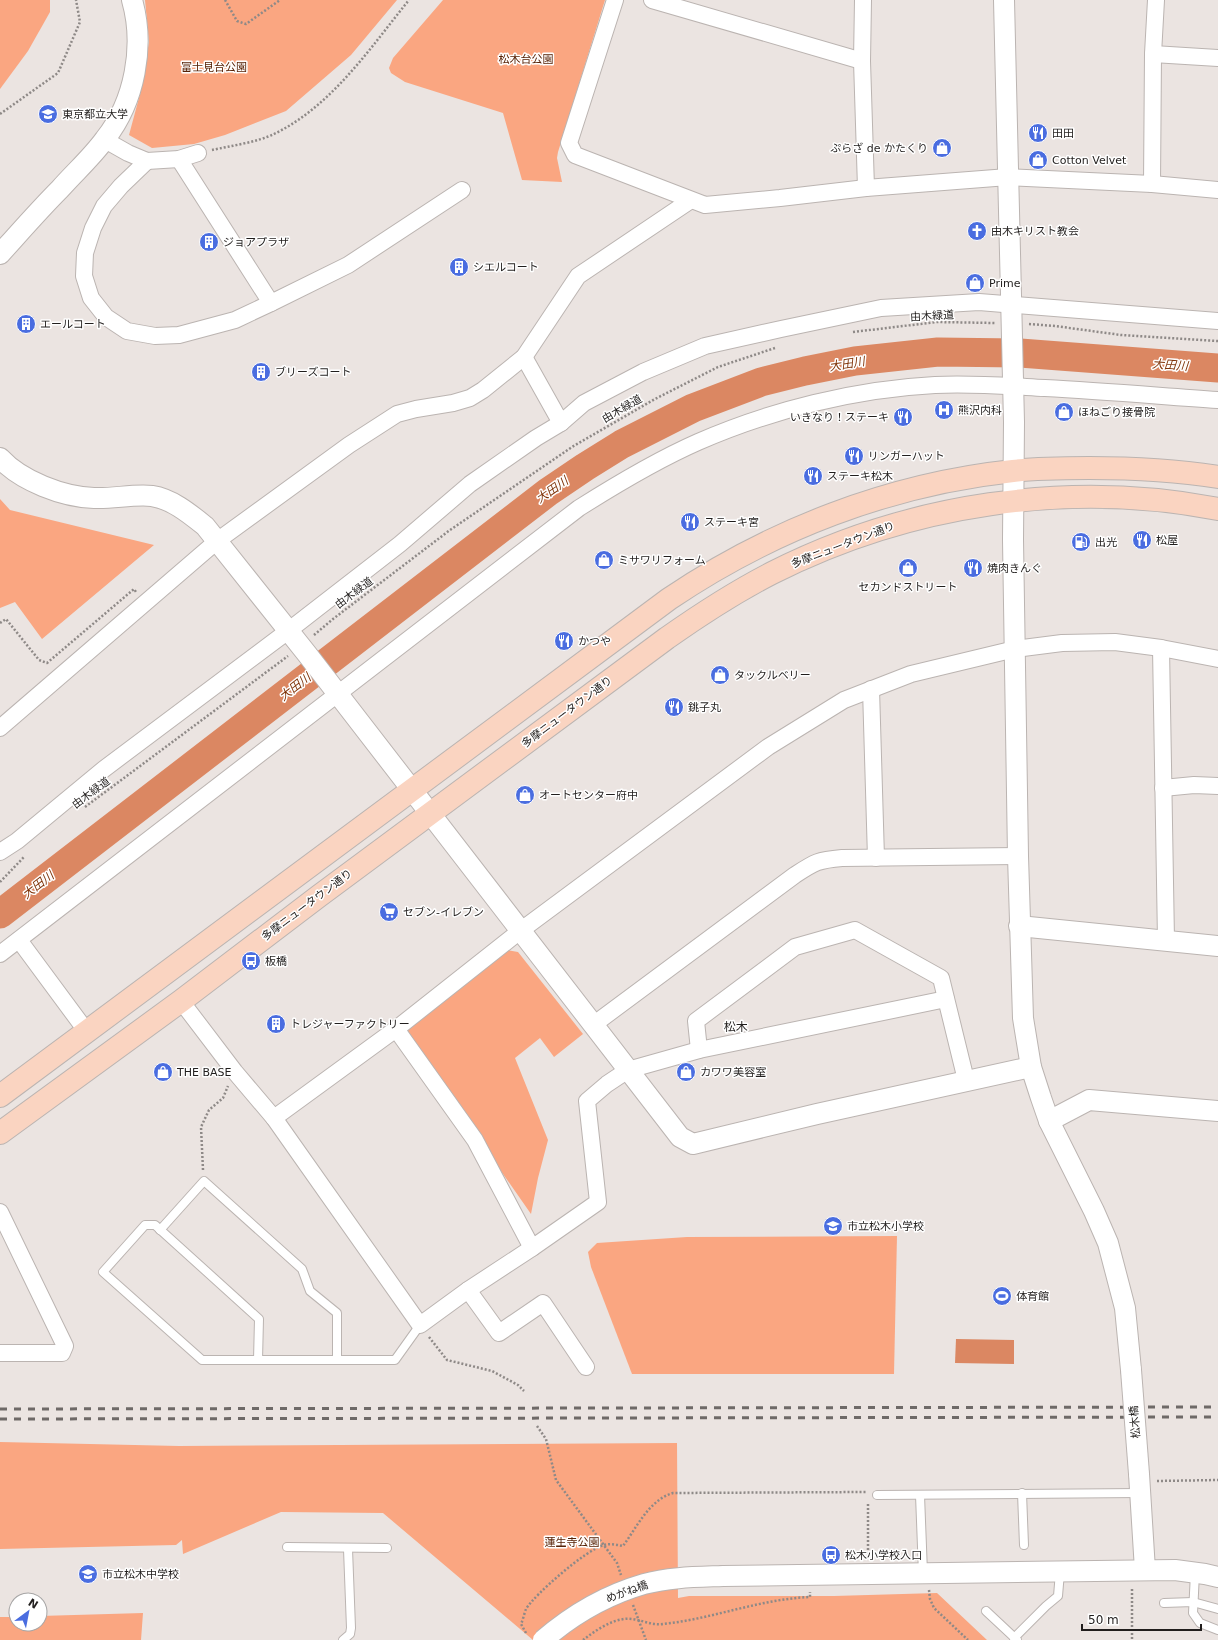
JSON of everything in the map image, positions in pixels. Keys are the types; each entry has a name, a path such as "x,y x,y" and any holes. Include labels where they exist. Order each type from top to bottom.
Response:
{"main road":[{"path":"0,1096 669,599 700,578 732,560 793,530 827,516 880,498 963,478 1014,470 1125,468 1176,471 1218,477"},
{"name":"多摩ニュータウン通り","path":"0,1133 182,1001 429,814 667,638 713,606 772,573 814,553 892,525 954,511 1014,502 1046,498 1107,497 1184,503 1218,509"}],"street":[{"path":"0,254 105,140 123,108 136,69 137,32 132,0"},
{"path":"615,0 569,143 575,155 705,205 866,188 1008,177 1152,184 1218,190"},
{"path":"652,0 862,61"},
{"path":"863,0 862,61 866,188"},
{"name":"松木橋","path":"1004,0 1012,305 1014,470 1013,540 1019,926 1023,1018 1031,1067 1049,1121 1108,1243 1125,1308 1143,1482 1139,1577"},
{"path":"1152,184 1153,54 1156,0"},
{"path":"1153,54 1218,58"},
{"path":"105,140 128,153 147,161 179,159 198,153"},
{"path":"179,159 271,303"},
{"path":"147,161 121,186 104,206 93,228 85,252 84,276 91,298 106,317 127,331 155,336 179,335 235,320 271,303 348,265 462,190"},
{"path":"0,728 217,541 349,445 397,414 416,409 453,403 470,398 524,357 578,276 691,200"},
{"path":"0,852 17,841 104,769 288,631 400,544 470,484 536,438 561,423 584,403 643,372 705,346 881,308 979,302 1218,321"},
{"path":"524,357 561,423"},
{"path":"0,954 332,688 579,508 619,483 699,441 776,414 838,398 887,389 966,384 1013,378 1115,392 1218,400"},
{"path":"0,458 23,475 42,486 61,492 93,498 152,496 165,500 188,513 205,526 288,631 300,653 332,688 680,1137 693,1144 966,1080 1031,1067"},
{"path":"274,1118 396,1029 520,931 768,747 838,703 910,674 1015,649 1062,643 1115,642 1161,648 1218,659"},
{"path":"1161,648 1166,940"},
{"path":"871,689 876,858"},
{"path":"1163,788 1194,785 1218,786"},
{"path":"593,1025 795,874 814,863 823,860 876,858 1018,856"},
{"path":"1019,926 1218,946"},
{"path":"699,1050 696,1021 795,947 855,930 942,978 966,1080"},
{"path":"19,940 87,1032"},
{"path":"182,1001 235,1072 274,1118 420,1325 468,1290 598,1202 587,1101 607,1084 628,1070 699,1050 946,999"},
{"path":"396,1029 475,1140 532,1248"},
{"path":"1049,1121 1089,1100 1218,1111"},
{"path":"0,1212 65,1346 62,1353 0,1353"},
{"path":"468,1290 499,1333 543,1303 586,1367"},
{"name":"めがね橋","path":"537,1637 595,1604 644,1584 685,1577 723,1576 926,1580 1060,1571 1139,1577 1175,1570 1194,1575 1218,1577"}],"lane":[{"path":"160,1230 204,1181 302,1269 310,1291 336,1313 337,1360"},
{"path":"258,1360 259,1320 155,1226 145,1225 103,1272 202,1360 258,1360 337,1360 395,1360 420,1325"},
{"path":"874,1494 1022,1494 1143,1482"},
{"path":"1022,1494 1024,1545"},
{"path":"920,1495 926,1580"},
{"path":"287,1547 387,1548"},
{"path":"343,1640 350,1634 351,1628 348,1548"},
{"path":"986,1611 1016,1639 1046,1606 1058,1596 1060,1571"},
{"path":"1194,1575 1193,1613 1200,1623 1218,1630"},
{"path":"1164,1603 1193,1598 1218,1608"}],"path":[{"path":"0,114 58,73 80,22 76,0"},
{"path":"225,0 236,21 246,24 280,0"},
{"path":"198,153 273,135 301,118 330,94 350,74 409,0"},
{"name":"由木緑道","path":"849,332 937,322 1012,327 1055,326 1121,335 1218,341"},
{"name":"由木緑道","path":"313,636 333,619 450,530 572,447 655,399 718,367 780,346"},
{"path":"0,623 6,619 39,660 47,663 134,589 140,595"},
{"name":"由木緑道","path":"80,811 300,653"},
{"path":"0,882 26,855"},
{"path":"204,1181 201,1127 209,1110 223,1098 235,1072"},
{"path":"420,1325 447,1360 492,1371 518,1385 524,1391"},
{"path":"537,1426 546,1438 556,1480 600,1541"},
{"path":"1143,1482 1218,1480"},
{"path":"537,1637 522,1624 526,1610 538,1596 568,1568 603,1545 611,1544 623,1546 646,1512 666,1495 673,1493 874,1494"},
{"path":"868,1500 868,1560"},
{"path":"1132,1640 1139,1577"},
{"path":"926,1580 930,1599 934,1608 968,1640"},
{"path":"583,1640 614,1621 625,1618 661,1625 790,1598 810,1598 809,1588"}],"green space":[{"path":"0,0 50,0 50,12 28,51 0,89"},
{"name":"富士見台公園","path":"145,0 397,0 351,55 286,111 225,135 194,144 152,148 129,135 140,94 149,42"},
{"name":"松木台公園","path":"443,0 605,0 558,152 557,158 562,182 522,180 503,113 405,82 391,73 389,68 393,58"},
{"path":"0,499 10,510 154,545 42,639 15,602 0,608"},
{"path":"507,950 518,952 583,1034 554,1057 540,1038 515,1058 548,1140 538,1178 531,1214 403,1031"},
{"path":"897,1236 894,1374 632,1374 591,1267 588,1252 597,1243 687,1237"},
{"name":"蓮生寺公園","path":"0,1442 179,1446 677,1443 678,1598 689,1596 834,1596 937,1593 987,1640 533,1640 383,1513 281,1512 183,1554 182,1540 176,1545 0,1549"},
{"path":"143,1613 141,1640 0,1640 0,1617 8,1617 8,1632 48,1632 48,1616"}],"shaded area":[{"path":"956,1339 1014,1340 1014,1364 955,1363"}],"waterway":[{"name":"大田川","path":"0,914 548,492 622,444 693,408 761,382 805,371 855,361 938,352 1020,353 1218,368"}],"railway":[{"path":"0,1409 1218,1407"},
{"path":"0,1419 1218,1417"}],"place":[{"name":"東京都立大学","path":"48,114"},
{"name":"田田","path":"1038,133"},
{"name":"ぷらざ de かたくり","path":"942,148"},
{"name":"Cotton Velvet","path":"1038,160"},
{"name":"由木キリスト教会","path":"977,231"},
{"name":"ジョアプラザ","path":"209,242"},
{"name":"シエルコート","path":"459,267"},
{"name":"Prime","path":"975,283"},
{"name":"エールコート","path":"26,324"},
{"name":"ブリーズコート","path":"261,372"},
{"name":"熊沢内科","path":"944,410"},
{"name":"ほねごり接骨院","path":"1064,412"},
{"name":"いきなり！ステーキ","path":"903,417"},
{"name":"リンガーハット","path":"854,456"},
{"name":"ステーキ松木","path":"813,476"},
{"name":"ステーキ宮","path":"690,522"},
{"name":"松屋","path":"1142,540"},
{"name":"出光","path":"1081,542"},
{"name":"ミサワリフォーム","path":"604,560"},
{"name":"セカンドストリート","path":"908,568"},
{"name":"焼肉きんぐ","path":"973,568"},
{"name":"かつや","path":"564,641"},
{"name":"タックルベリー","path":"720,675"},
{"name":"銚子丸","path":"674,707"},
{"name":"オートセンター府中","path":"525,795"},
{"name":"セブン-イレブン","path":"389,912"},
{"name":"板橋","path":"251,961"},
{"name":"トレジャーファクトリー","path":"276,1024"},
{"name":"THE BASE","path":"163,1072"},
{"name":"カワワ美容室","path":"686,1072"},
{"name":"市立松木小学校","path":"833,1226"},
{"name":"体育館","path":"1002,1296"},
{"name":"松木小学校入口","path":"831,1555"},
{"name":"市立松木中学校","path":"88,1574"}],"district":[{"name":"松木","path":"736,1027"}]}
